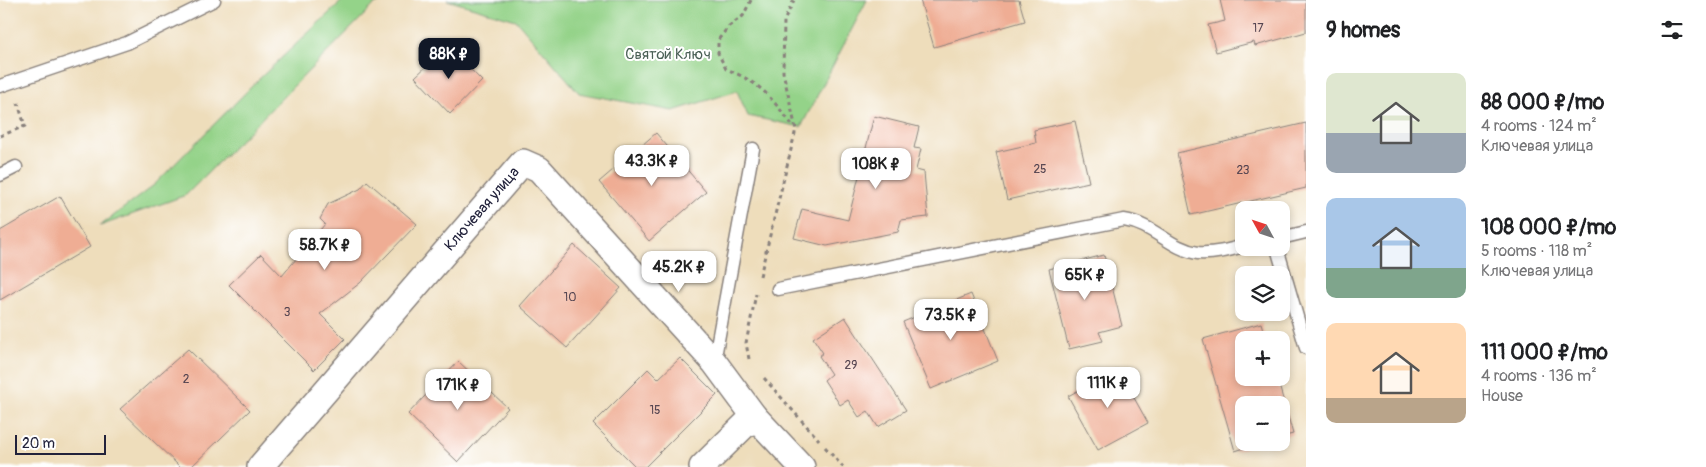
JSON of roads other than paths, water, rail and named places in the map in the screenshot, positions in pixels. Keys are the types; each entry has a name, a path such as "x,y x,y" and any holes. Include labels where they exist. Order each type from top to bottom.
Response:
{"street":[{"name":"Ключевая улица","path":"260,467 523,162 539,168 714,362 754,416 802,467"},
{"path":"702,467 754,416"}],"lane":[{"path":"2,86 127,43 214,0"},
{"path":"714,362 753,150"},
{"path":"0,175 16,167"},
{"path":"778,289 1124,220 1137,222 1182,248 1197,252 1214,253 1235,248"},
{"path":"1290,236 1306,232"},
{"path":"1279,256 1306,348"}],"park label":[{"name":"Святой Ключ","path":"668,54"}]}
